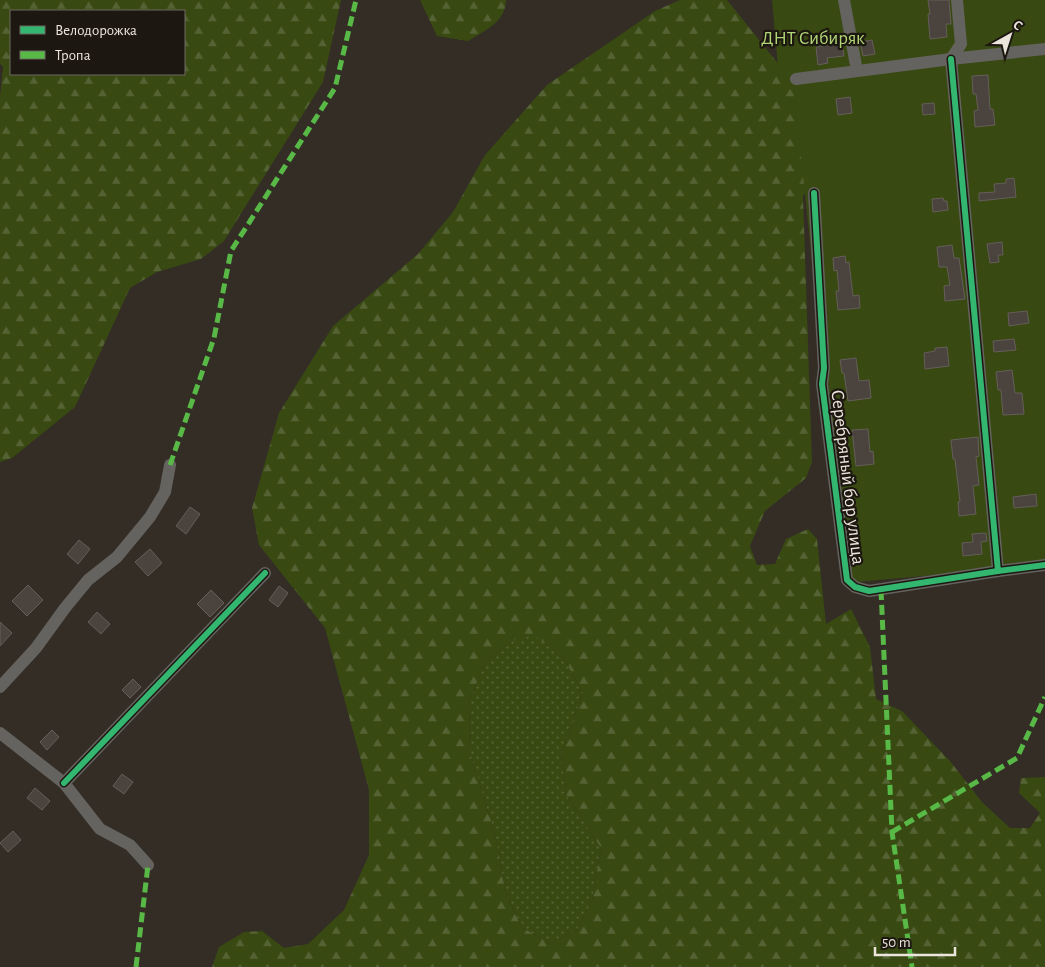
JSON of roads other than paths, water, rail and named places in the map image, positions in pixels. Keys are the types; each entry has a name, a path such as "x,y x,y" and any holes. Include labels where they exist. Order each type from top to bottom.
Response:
{"street":[{"path":"844,0 857,71"},
{"path":"957,0 961,44 951,59 998,571"},
{"path":"796,79 951,59 1045,50"},
{"name":"Серебряный бор улица","path":"814,192 824,368 822,384 848,580 855,587 869,591 1045,565"},
{"path":"0,687 36,648 88,580 117,557 150,517 165,492 170,465"},
{"path":"64,783 265,574"},
{"path":"0,733 64,783 100,829 130,845 148,866"}],"park label":[{"name":"ДНТ Сибиряк","path":"813,37"}]}
